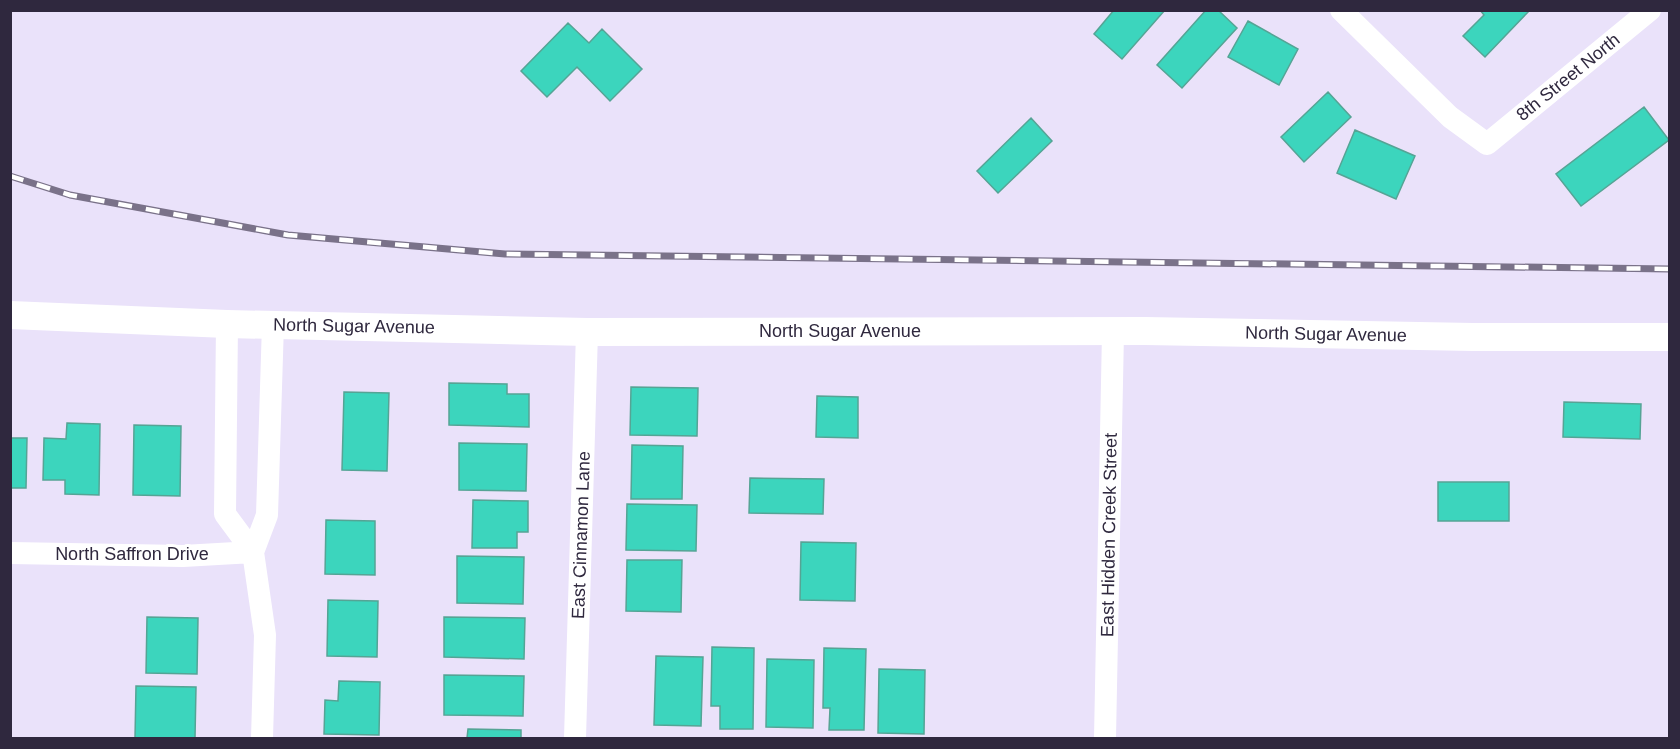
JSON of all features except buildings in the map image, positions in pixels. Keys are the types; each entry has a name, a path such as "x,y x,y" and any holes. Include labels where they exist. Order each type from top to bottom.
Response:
{"street":[{"name":"8th Street North","path":"1341,10 1450,117 1486,144 1650,10"},
{"name":"North Sugar Avenue","path":"10,315 227,324 587,332 1113,332 1670,337"},
{"path":"227,324 225,514 253,552 266,634 262,738"},
{"path":"253,552 267,515 273,324"},
{"name":"East Cinnamon Lane","path":"575,738 587,332"},
{"name":"East Hidden Creek Street","path":"1105,738 1113,332"},
{"name":"North Saffron Drive","path":"10,553 183,556 253,552"}],"railway":[{"path":"10,176 70,195 288,235 505,254 1670,269"}]}
